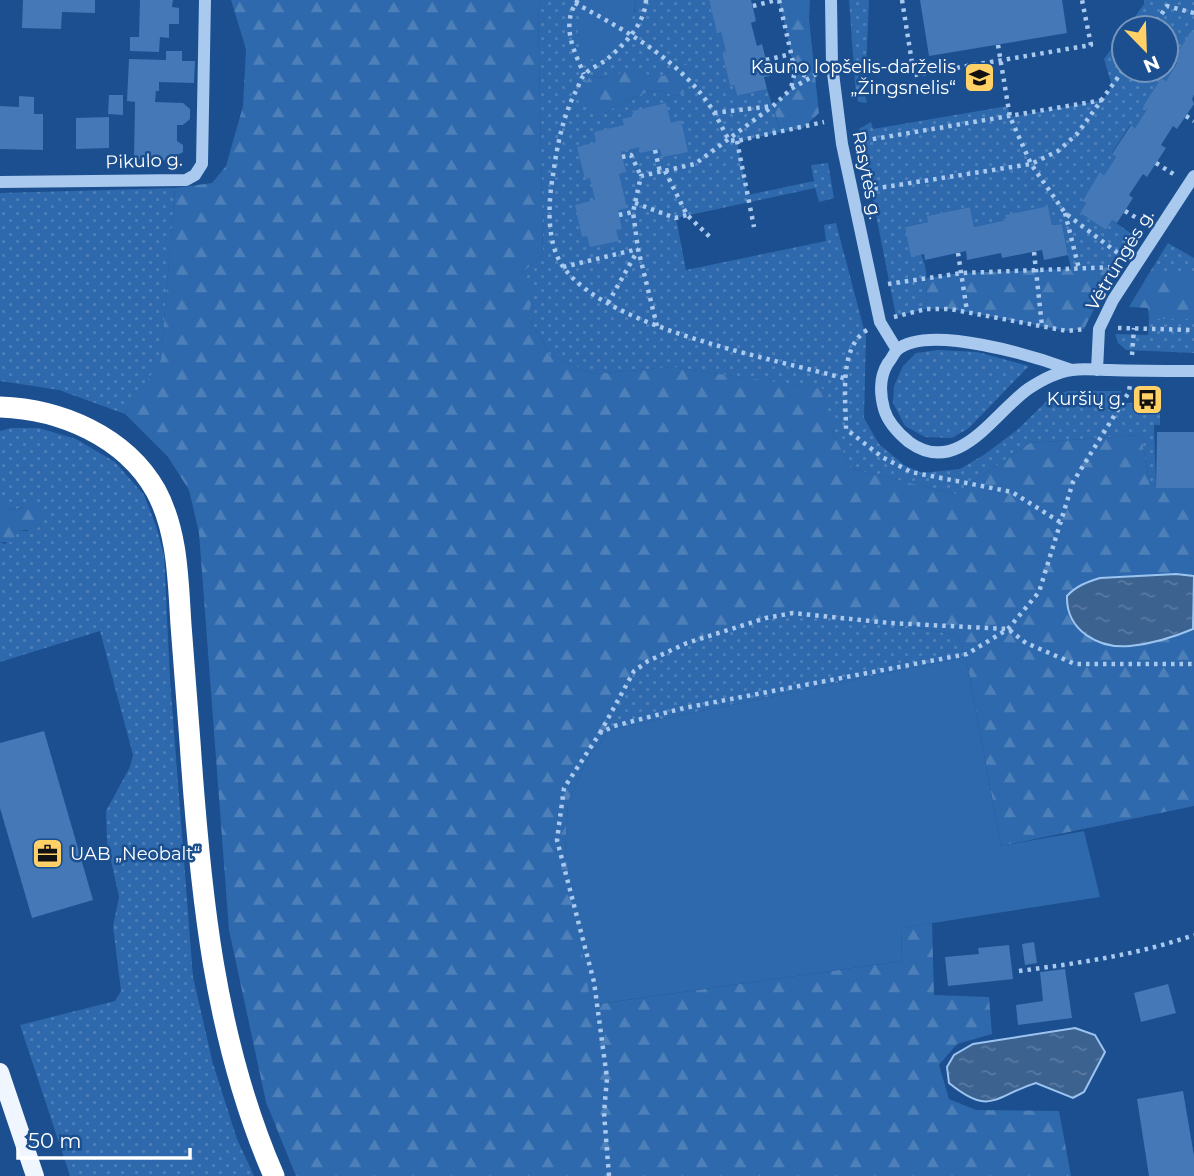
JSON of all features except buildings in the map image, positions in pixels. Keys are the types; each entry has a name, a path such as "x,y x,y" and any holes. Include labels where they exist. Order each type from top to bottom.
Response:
{"highway":[{"path":"0,407 26,408 61,416 95,432 117,447 147,477 171,530 211,956 222,1017 239,1083 257,1138 274,1176"}],"main road":[{"path":"0,1072 35,1176"}],"street":[{"name":"Pikulo g.","path":"0,182 186,180 195,175 202,164 205,0"},
{"name":"Rasytės g.","path":"831,0 832,65 842,144 880,322 897,350"},
{"name":"Vėtrungės g.","path":"1097,370 1099,328 1113,300 1194,176"},
{"path":"1072,370 1038,357 971,343 936,340 914,342 897,350 884,370 880,395 887,419 901,436 914,446 932,451 951,450 969,442 986,429 1027,390 1046,379 1072,370 1194,371"}],"path":[{"path":"646,0 646,9 632,34 605,61 584,75 569,103 557,151 549,201 554,241 563,267 583,289 657,327 847,379"},
{"path":"753,6 778,0 795,71 791,89"},
{"path":"902,0 914,75 1091,45 1082,0"},
{"path":"584,75 570,42 570,22 577,2 632,34 667,60 707,102 729,140"},
{"path":"1167,3 1194,13"},
{"path":"998,44 1010,117 1031,164 1065,213 1135,266"},
{"path":"766,60 791,54"},
{"path":"641,176 695,164 773,106 791,89 832,65"},
{"path":"795,71 810,78"},
{"path":"852,193 1031,164 1058,151 1077,134 1114,84"},
{"path":"842,144 1103,100"},
{"path":"714,113 773,106"},
{"path":"1186,116 1194,121"},
{"path":"729,140 737,141 803,128 838,118"},
{"path":"737,141 754,227"},
{"path":"655,150 662,171 687,215 709,237"},
{"path":"622,157 631,155 641,176 633,212 638,249 657,327"},
{"path":"635,203 675,218 687,215"},
{"path":"619,215 633,212"},
{"path":"1065,213 1079,269"},
{"path":"563,267 638,249"},
{"path":"608,303 638,249"},
{"path":"1034,252 1042,326"},
{"path":"958,253 967,311"},
{"path":"873,286 962,273 1135,266"},
{"path":"1060,522 1012,492 911,472 882,457 846,429 849,356 858,336 880,322 926,309 967,311 1067,331 1099,328 1194,330"},
{"path":"600,733 614,726 684,708 967,654 1008,629 1039,592 1073,482 1129,392"},
{"path":"609,1176 604,1113 607,1078 594,982 557,840 564,788 600,733 634,671 648,661 687,643 766,618 793,613 890,623 1008,629 1026,643 1075,664 1194,664"},
{"path":"1019,971 1096,961 1160,947 1194,935"}],"green space":[{"path":"231,0 542,0 538,5 543,255 516,278 535,288 528,316 550,355 593,374 671,367 824,389 833,435 853,469 955,494 1030,443 1141,435 1150,486 1194,488 1194,576 1176,574 1100,578 1074,589 1157,639 1176,636 1194,628 1194,806 1001,846 966,657 957,635 890,623 793,613 766,618 687,643 648,661 634,671 605,724 608,730 605,737 588,758 568,802 565,852 592,1005 902,961 901,928 932,923 934,995 989,997 992,1034 957,1044 939,1065 949,1099 976,1110 1059,1111 1071,1176 296,1176 266,1102 229,930 199,533 189,490 168,457 125,414 161,360 175,188 212,183 226,166 243,106 246,49"},
{"path":"542,0 589,0 580,17 578,37 635,12 636,0 709,0 717,32 721,32 726,52 722,53 730,86 734,85 737,96 767,89 781,132 737,142 748,195 814,181 811,165 828,163 834,198 819,202 815,188 676,218 686,270 826,241 824,225 836,223 866,337 864,418 879,444 904,465 922,473 960,469 1017,430 1049,399 1067,391 1121,391 1122,403 1135,403 1136,414 1155,414 1156,403 1160,403 1160,425 1154,425 1156,488 1150,486 1141,435 1030,443 955,494 853,469 833,435 823,389 671,367 593,374 550,355 528,316 516,278 543,255 538,5","holes":["686,63 687,91 676,96 654,91 640,95 604,114 589,78 612,77 638,70 650,76 663,76"]},
{"path":"589,0 636,0 631,20 619,37 585,64 578,23 583,7"},
{"path":"779,0 810,0 809,19 819,113 803,128 781,132 773,106 791,89 795,71"},
{"path":"849,0 869,0 865,94 867,103 859,102 856,96"},
{"path":"1144,0 1194,0 1194,33 1191,32 1180,49 1180,14 1137,14"},
{"path":"1110,51 1110,79 1104,59"},
{"path":"686,63 691,72 687,91 676,96 654,91 640,95 604,114 581,105 580,90 589,78 612,77 623,71 638,70 650,76 663,76"},
{"path":"1157,84 1143,106 1147,109 1135,128 1130,125 1112,153 1116,157 1104,175 1100,173 1082,200 1086,203 1080,213 1106,230 1112,220 1136,237 1115,267 1071,269 1062,224 1052,225 1048,206 1006,215 1006,220 974,227 970,207 928,216 928,222 905,227 925,265 926,309 896,316 859,129 871,122 873,129 1008,106 1010,117 1103,100 1112,86"},
{"path":"175,188 161,361 125,414 59,390 0,381 0,193"},
{"path":"1168,243 1194,258 1194,275 1148,275"},
{"path":"1115,267 1084,329 1067,331 950,309 926,309 927,278 962,273"},
{"path":"1148,275 1194,275 1194,319 1149,319 1148,308 1129,307"},
{"path":"1149,319 1194,319 1194,353 1126,350 1118,343 1115,334 1148,335"},
{"path":"938,350 977,352 1029,366 969,428 952,438 925,437 905,426 893,403 894,386 903,366 916,353"},
{"path":"11,428 39,428 76,439 115,462 144,495 156,526 164,555 170,679 193,977 213,1064 237,1139 254,1176 70,1176 20,1025 115,1001 121,991 113,926 119,897 107,842 106,811 130,767 133,755 100,631 0,662 0,542 5,544 17,531 28,531 23,507 13,510 0,505 0,431"},
{"path":"0,505 13,510 42,506 44,518 37,529 17,531 14,542 0,542"},
{"path":"793,613 890,623 957,635 966,657 608,730 605,724 621,691 633,672 644,663 684,644 757,621"},
{"path":"966,657 1001,846 1084,831 1100,897 901,928 902,961 591,1005 565,852 568,802 588,758 608,730"}],"water":[{"path":"1176,574 1194,576 1193,629 1154,642 1118,646 1086,635 1072,619 1067,596 1086,583 1100,578"},
{"path":"1075,1028 1095,1035 1105,1052 1084,1092 1073,1098 1036,1083 993,1101 984,1101 974,1099 949,1083 947,1067 954,1055 973,1044"}],"place":[{"name":"Kauno lopšelis-darželis „Žingsnelis“","path":"979,77"},
{"name":"Kuršių g.","path":"1148,399"},
{"name":"UAB „Neobalt“","path":"47,854"}]}
